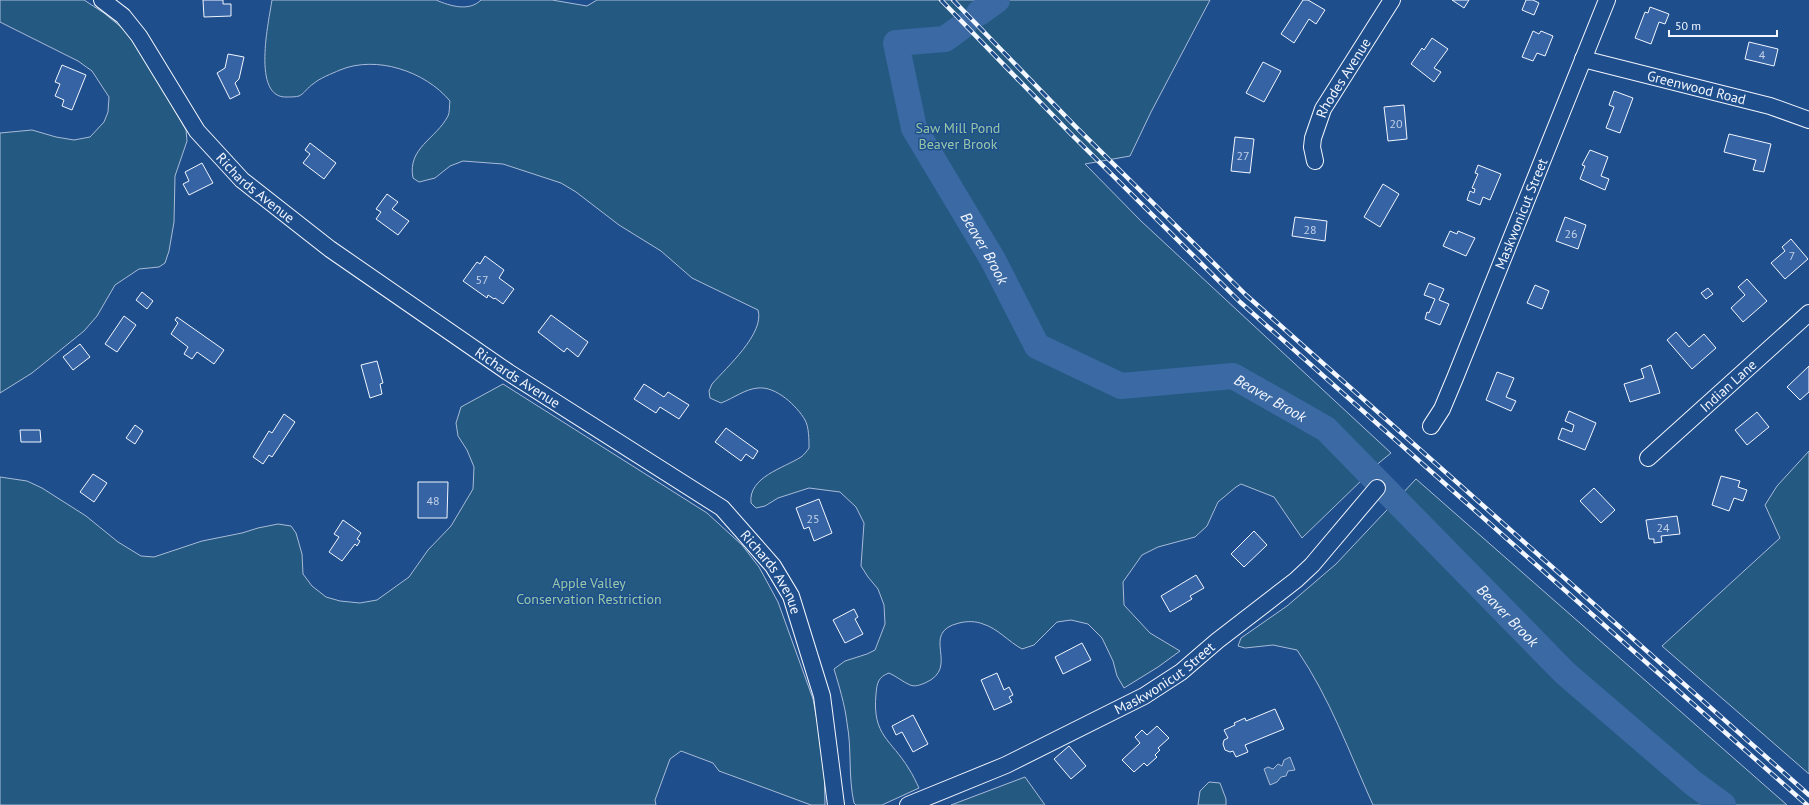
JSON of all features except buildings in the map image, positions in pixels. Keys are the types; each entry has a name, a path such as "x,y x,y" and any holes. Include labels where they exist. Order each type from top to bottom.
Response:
{"street":[{"name":"Richards Avenue","path":"102,0 122,16 139,36 197,131 242,180 330,249 508,372 722,508 773,566 791,596 822,696 836,805"},
{"name":"Rhodes Avenue","path":"1315,161 1312,142 1323,109 1392,0"},
{"name":"Maskwonicut Street","path":"1431,426 1442,409 1455,378 1607,0"},
{"name":"Greenwood Road","path":"1583,59 1770,106 1809,120"},
{"name":"Indian Lane","path":"1648,458 1809,313"},
{"name":"Maskwonicut Street","path":"908,805 1006,765 1144,696 1181,672 1217,641 1307,570 1377,488"}],"green space":[{"path":"0,0 84,0 104,13 127,32 140,50 186,130 187,141 175,176 174,222 169,251 165,263 159,267 139,269 115,285 97,316 84,331 32,373 0,393 0,133 32,130 56,137 74,140 90,137 104,122 108,112 109,97 92,71 78,61 0,22"},
{"name":"Saw Mill Pond Beaver Brook","path":"272,0 436,0 453,6 465,7 476,4 481,0 552,0 587,6 597,0 1210,0 1151,112 1130,156 1085,164 1141,221 1391,453 1363,476 1364,478 1302,538 1274,497 1241,484 1218,502 1207,526 1195,537 1158,547 1142,555 1123,582 1124,605 1150,633 1180,651 1158,667 1124,688 1117,676 1113,661 1102,638 1088,624 1071,620 1057,622 1034,645 1022,649 998,632 980,623 965,622 947,628 942,634 940,642 940,668 935,676 925,683 914,686 907,684 889,673 882,676 877,687 876,708 880,728 884,736 909,769 919,788 882,805 856,805 854,803 852,793 846,716 834,669 845,661 875,650 885,624 884,605 878,589 861,566 864,523 856,507 840,492 809,488 778,498 765,506 756,508 751,503 755,486 761,480 768,474 801,457 809,448 808,430 805,420 791,403 772,390 765,388 753,389 721,403 710,398 709,391 712,384 743,349 756,329 759,319 758,310 692,278 661,251 619,225 576,192 561,183 503,164 463,161 450,166 435,178 419,182 413,178 412,168 414,159 418,151 443,124 448,116 450,101 440,90 414,74 384,65 369,64 354,66 322,78 311,85 303,94 299,96 287,97 276,94 269,86 265,57"},
{"name":"Apple Valley Conservation Restriction","path":"503,384 707,513 742,545 759,567 778,602 813,699 824,757 825,805 811,805 719,771 713,763 681,751 670,759 655,800 656,805 0,805 0,477 27,481 42,488 86,516 118,542 141,556 154,557 202,541 278,524 291,526 296,533 302,554 303,574 312,586 326,597 340,601 360,603 377,600 409,577 428,550 451,526 473,489 474,467 467,450 458,436 456,423 461,407"},
{"path":"1809,451 1809,774 1662,646 1780,538 1765,505 1777,486"},
{"path":"1416,479 1787,805 1373,805 1329,706 1309,668 1297,650 1273,645 1245,648 1238,646 1241,638 1287,606 1336,564"},
{"path":"1025,777 1045,805 951,805"},
{"path":"1209,782 1220,783 1226,799 1226,805 1198,805 1200,791"}],"shaded area":[{"path":"1290,757 1295,770 1288,771 1286,776 1281,777 1277,782 1270,785 1264,769 1268,767 1273,769 1278,764 1282,766 1284,760"}],"waterway":[{"name":"Beaver Brook","path":"979,13 997,0"},
{"name":"Beaver Brook","path":"964,25 945,39 896,43 914,128 993,260 1037,346 1121,386 1233,376 1326,429 1565,673 1693,783 1723,805"}],"railway":[{"path":"941,0 1069,132 1240,302 1807,805"},
{"path":"953,0 1075,126 1246,295 1809,795"}]}
